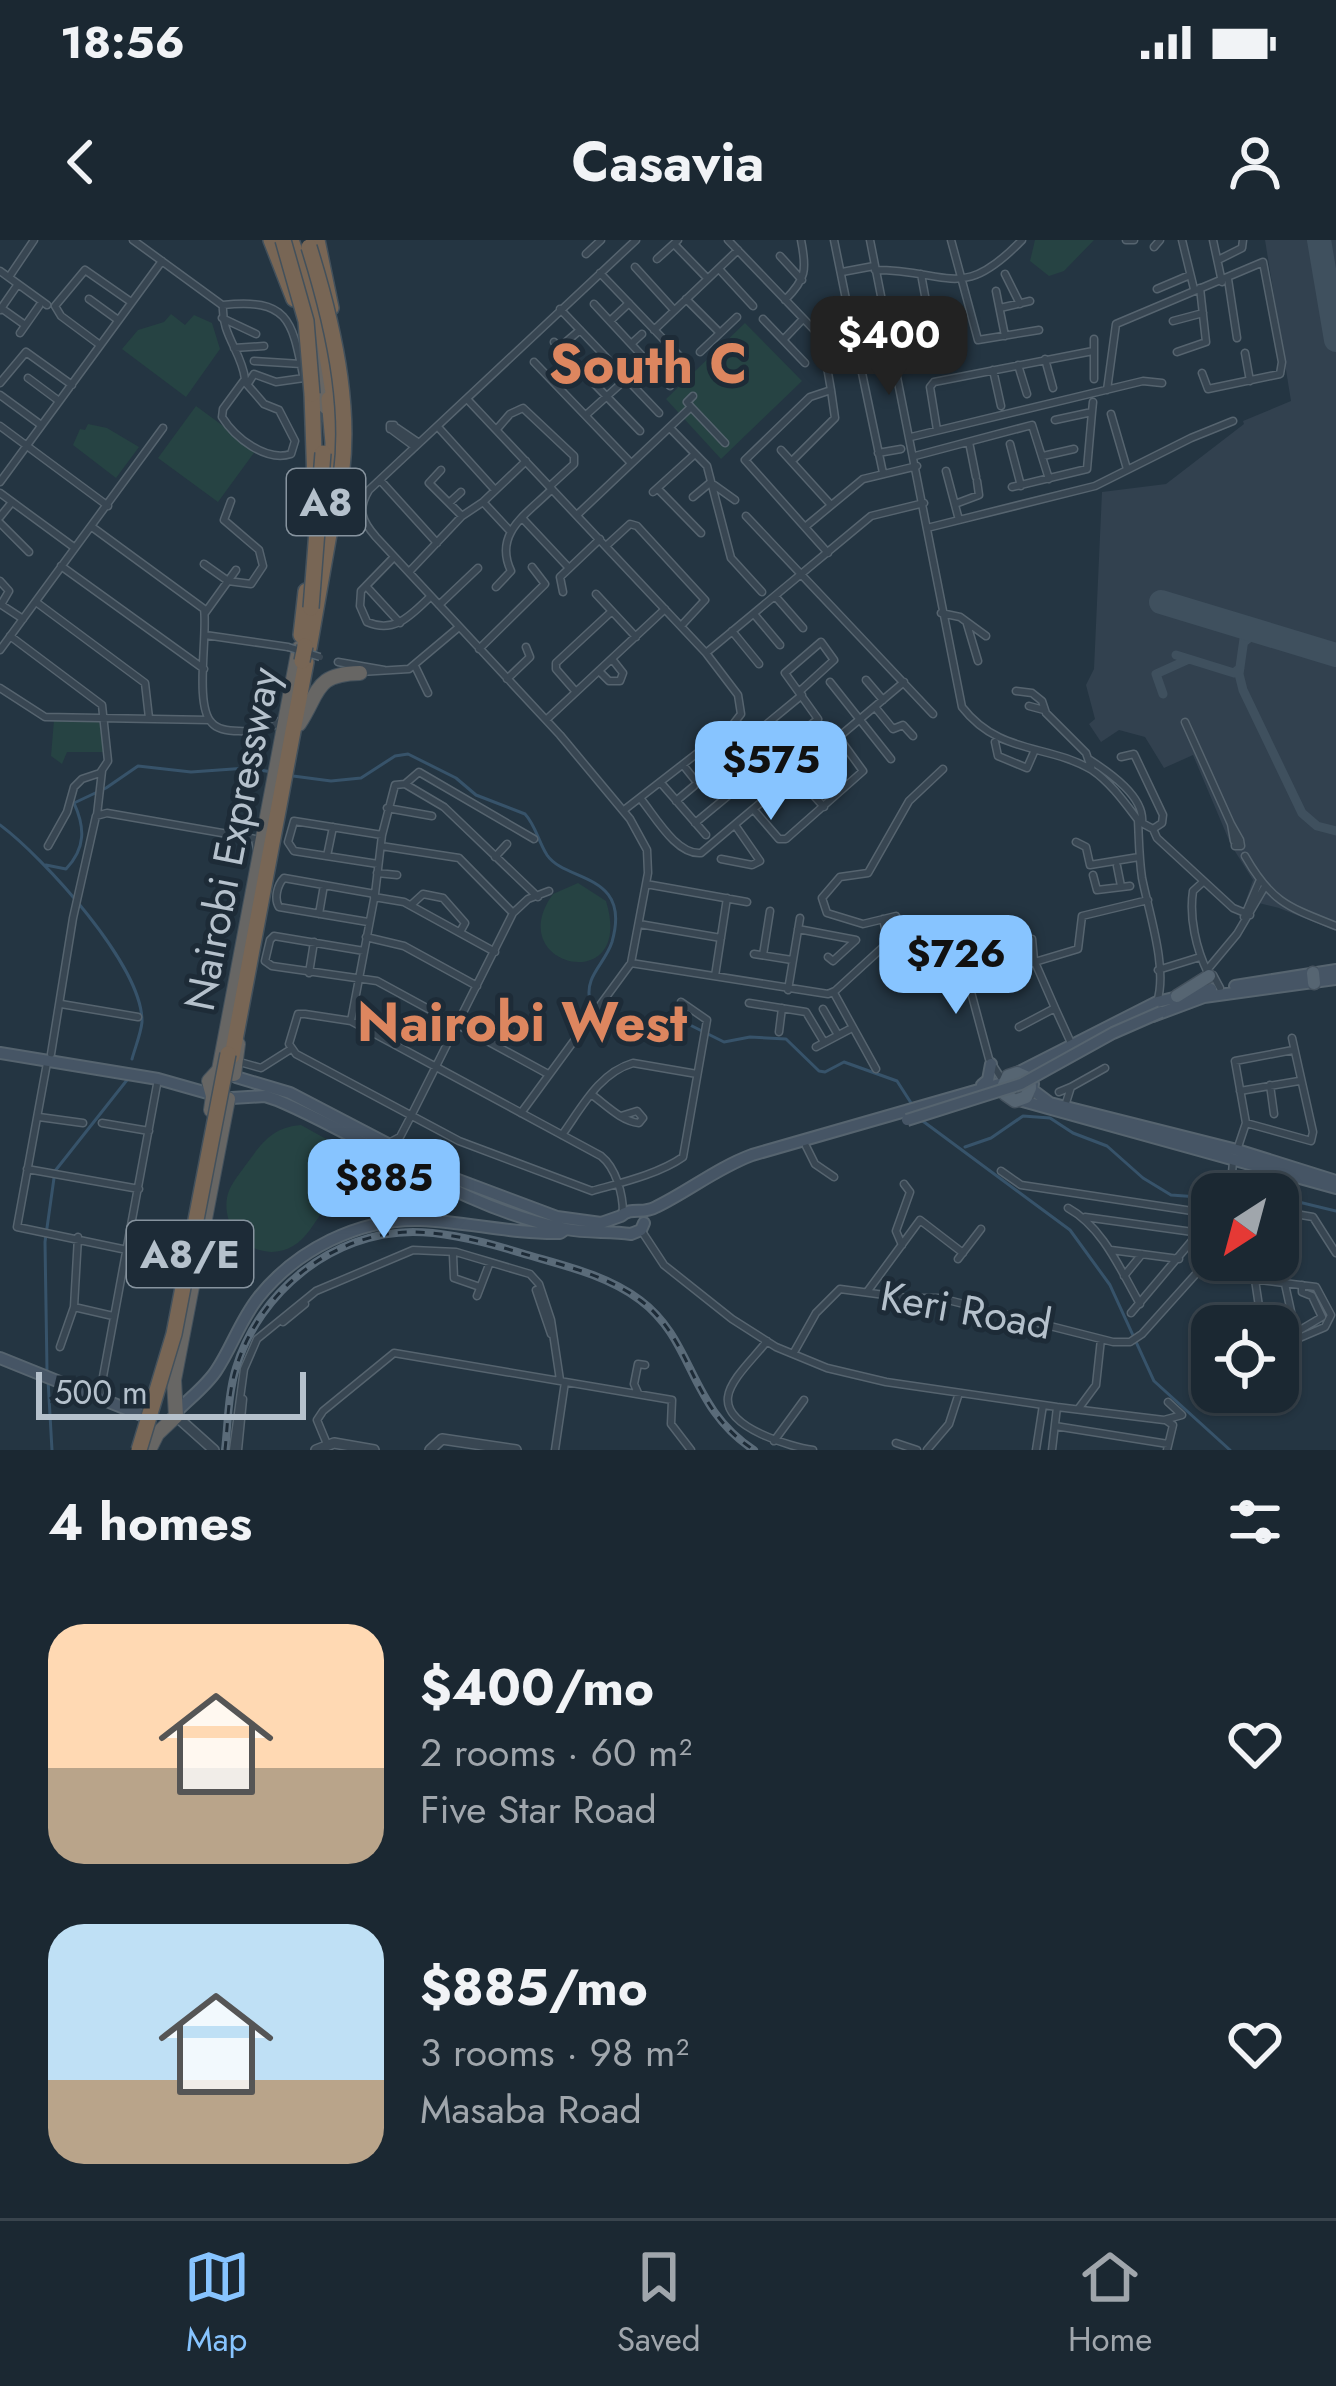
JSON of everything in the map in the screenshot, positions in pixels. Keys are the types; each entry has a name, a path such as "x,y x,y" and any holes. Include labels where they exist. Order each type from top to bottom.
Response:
{"highway":[{"path":"293,241 328,283 335,371"},
{"path":"293,241 306,321 315,490 295,641"},
{"path":"293,241 323,453 311,608"},
{"name":"Nairobi Expressway","path":"149,1450 193,1265 334,510 342,437 337,370 326,308 293,241"},
{"name":"Nairobi Expressway","path":"138,1450 167,1364 190,1254 330,498 331,410 317,326 293,241"},
{"name":"A8","path":"138,1450 171,1326 224,1083 281,769 295,641 324,520 327,412 293,241"},
{"name":"A8","path":"149,1450 173,1416 174,1380 260,852 298,724 342,492 344,424 335,371"},
{"path":"298,724 324,681 363,670"},
{"path":"147,1410 166,1396 173,1416"},
{"path":"147,1410 173,1416"}],"main road":[{"path":"915,1115 1008,1078 1158,1006 1336,970"},
{"path":"0,1049 281,1089 444,1186 566,1229 637,1229 738,1167 1021,1084 1212,978 1336,980"},
{"path":"1014,1099 1047,1073 1158,1006"},
{"path":"49,1057 194,1086 224,1083 271,1097 384,1142 453,1178 556,1216 601,1223 628,1212 653,1209 738,1160 985,1100 1014,1099 1336,1184"},
{"path":"963,1095 986,1084 990,1061"},
{"path":"1008,1078 1026,1077 1039,1098 1162,1136"},
{"path":"1008,1078 1014,1099"},
{"path":"628,1212 621,1228 637,1229"},
{"path":"628,1212 637,1229"},
{"path":"173,1416 213,1376 244,1316 265,1289 295,1261 330,1240 358,1229 408,1220 515,1232 560,1233 566,1229"},
{"path":"0,1356 147,1410"},
{"path":"0,1356 147,1410"}],"street":[{"path":"8,277 34,240"},
{"path":"134,240 223,305 243,303 285,316 296,334 308,391"},
{"path":"586,254 601,240"},
{"path":"520,1113 631,963 646,884 646,844 546,720 363,521 363,500 636,240"},
{"path":"728,240 822,338 835,418 792,461"},
{"path":"785,300 804,282 807,271 801,240"},
{"path":"834,240 848,308"},
{"path":"870,240 964,710 1007,741 1091,765"},
{"path":"951,240 976,338 981,342 1039,330"},
{"path":"841,273 875,268 961,279 989,272 1022,240"},
{"path":"1178,352 1206,342 1203,313 1182,240"},
{"path":"1213,240 1238,338"},
{"path":"1217,260 1242,248 1243,240"},
{"path":"657,259 676,242 707,278"},
{"path":"654,330 738,250"},
{"path":"780,256 804,282"},
{"path":"0,482 162,261"},
{"path":"1107,390 1116,324 1263,262 1281,370 1275,376 1208,388 1202,373"},
{"path":"635,267 674,310"},
{"path":"718,268 753,306"},
{"path":"100,345 61,316 56,306 85,269 132,302"},
{"path":"0,271 43,306 20,333"},
{"path":"600,273 690,367"},
{"path":"894,350 932,340 921,274"},
{"path":"1005,274 1020,304"},
{"path":"1157,289 1190,275"},
{"path":"18,284 1,309 26,325"},
{"path":"996,291 1005,336"},
{"path":"89,299 118,320"},
{"path":"686,299 720,333"},
{"path":"1000,308 1030,301"},
{"path":"594,304 670,386"},
{"path":"610,321 628,304"},
{"path":"223,305 222,318 247,382 264,404 280,412 296,444 289,456 274,457 257,451 225,424 223,409 247,382 254,374 308,391"},
{"path":"560,309 658,413"},
{"path":"1173,321 1203,313"},
{"path":"700,352 737,316"},
{"path":"222,318 256,334"},
{"path":"763,319 805,363"},
{"path":"783,340 803,319"},
{"path":"822,338 887,324"},
{"path":"580,330 557,345 640,431"},
{"path":"854,330 883,473"},
{"path":"631,344 642,334"},
{"path":"1094,338 1094,379"},
{"path":"234,348 264,346"},
{"path":"652,366 670,349"},
{"path":"937,430 931,385 1094,351"},
{"path":"0,383 26,352 72,385"},
{"path":"1245,353 1250,381"},
{"path":"1045,359 1053,388"},
{"path":"254,361 301,364"},
{"path":"534,362 632,464"},
{"path":"1018,365 1027,394"},
{"path":"993,370 1000,406"},
{"path":"28,378 60,401"},
{"path":"586,415 626,379"},
{"path":"911,437 1143,382 1162,383"},
{"path":"828,553 745,459 810,397 831,390"},
{"path":"0,395 42,426"},
{"path":"693,396 687,402 725,443"},
{"path":"467,398 706,653 740,700 741,714 731,727 623,810"},
{"path":"1010,444 1016,486 1086,470 1093,402"},
{"path":"577,515 691,407"},
{"path":"496,587 512,571 505,548 510,531 574,464 574,456 523,408 497,429"},
{"path":"1055,420 1092,412"},
{"path":"1111,415 1127,469"},
{"path":"928,528 1095,486 1233,421"},
{"path":"915,456 1032,425 1049,479"},
{"path":"0,426 106,505"},
{"path":"438,427 495,490"},
{"path":"0,650 163,428"},
{"path":"393,428 417,445"},
{"path":"670,428 707,466 731,558 803,628"},
{"path":"955,503 979,495 969,442"},
{"path":"878,453 902,449"},
{"path":"1043,456 1074,449"},
{"path":"781,450 831,506"},
{"path":"696,453 656,490 701,533"},
{"path":"409,572 462,516 484,502 526,461"},
{"path":"805,527 859,482 916,466"},
{"path":"442,470 426,486 462,516"},
{"path":"946,471 959,520"},
{"path":"380,480 437,543"},
{"path":"693,497 711,483"},
{"path":"711,483 735,500"},
{"path":"449,503 460,491"},
{"path":"342,492 363,500"},
{"path":"0,493 74,547"},
{"path":"204,564 228,581 251,584 261,573 264,561 253,543 224,520 231,501"},
{"path":"12,502 0,520 29,552"},
{"path":"484,502 510,531"},
{"path":"706,653 754,614 768,596 804,573 876,513 924,503"},
{"path":"74,547 106,505"},
{"path":"746,516 933,714"},
{"path":"523,518 569,568"},
{"path":"563,592 558,581 569,568 633,524 705,600 680,626"},
{"path":"92,526 198,602 206,613"},
{"path":"394,557 366,586 360,606 364,618 381,627 400,624 431,596"},
{"path":"62,566 204,669"},
{"path":"479,649 546,583 532,567"},
{"path":"439,604 478,568"},
{"path":"209,720 206,613 236,570"},
{"path":"0,581 9,590 1,604 23,619"},
{"path":"366,586 400,624"},
{"path":"596,594 636,637"},
{"path":"35,602 147,685 149,718"},
{"path":"546,720 664,609"},
{"path":"576,692 555,664 612,611"},
{"path":"941,613 957,615 986,636"},
{"path":"754,614 780,645"},
{"path":"967,624 978,661"},
{"path":"206,634 295,641 320,657 363,670 405,670 459,627"},
{"path":"732,631 759,664"},
{"path":"10,636 100,702 108,755 17,1223 20,1230 127,1250"},
{"path":"745,742 801,693 834,660 820,642 785,672 801,693 818,714 818,720 784,746 765,726"},
{"path":"507,679 530,657 526,647"},
{"path":"599,671 609,681 620,681 623,673 612,659"},
{"path":"415,666 428,693"},
{"path":"866,680 883,700"},
{"path":"830,682 891,759"},
{"path":"640,798 682,849 701,853 904,682"},
{"path":"0,688 42,716 209,720 222,729 256,731 278,724 290,704"},
{"path":"1016,691 1034,694 1044,710"},
{"path":"1029,706 1044,710 1140,822 1246,917"},
{"path":"874,707 893,729 903,725 914,736"},
{"path":"1064,732 1069,718"},
{"path":"1185,722 1238,843 1262,885 1280,901 1336,926"},
{"path":"731,727 782,786"},
{"path":"256,731 273,743 281,769"},
{"path":"754,810 782,840 824,807 863,771 839,737"},
{"path":"995,742 998,756 1028,768 1034,752"},
{"path":"683,765 693,779 700,780 721,761 712,743"},
{"path":"1121,757 1134,754 1163,814 1163,821 1153,829"},
{"path":"695,823 764,766"},
{"path":"906,939 896,916 857,923 827,914 822,898 840,877 868,873 909,801 944,769"},
{"path":"48,846 67,812 74,787 102,770"},
{"path":"351,1021 392,788 405,784 416,771 534,839"},
{"path":"660,782 706,835"},
{"path":"405,784 438,802 538,897"},
{"path":"676,801 694,786"},
{"path":"806,787 824,807"},
{"path":"438,802 450,789"},
{"path":"387,808 432,816"},
{"path":"97,815 254,839 260,852"},
{"path":"382,835 299,821 290,825 290,849 398,875"},
{"path":"1140,822 1139,856 1158,970 1158,1006"},
{"path":"721,859 752,865 760,861 735,825"},
{"path":"328,856 333,826"},
{"path":"1076,842 1086,847 1090,865 1139,856"},
{"path":"495,857 507,844"},
{"path":"381,846 462,860 513,913"},
{"path":"1084,886 1094,880 1097,890 1125,886 1117,866"},
{"path":"368,922 282,908 276,900 284,878 410,905 495,952"},
{"path":"1203,882 1191,900 1200,957 1212,978"},
{"path":"646,884 747,902"},
{"path":"319,914 324,885"},
{"path":"1246,917 1262,885"},
{"path":"1212,978 1262,885"},
{"path":"1108,889 1112,908"},
{"path":"384,1142 397,1140 411,1116 513,913 528,899 549,891"},
{"path":"410,905 423,894 443,898 464,923 460,932"},
{"path":"715,976 728,898"},
{"path":"1258,899 1280,901"},
{"path":"968,982 1078,949 1082,916 1148,900"},
{"path":"770,911 759,955 792,960"},
{"path":"788,989 800,918"},
{"path":"883,920 889,945"},
{"path":"639,924 721,938"},
{"path":"631,963 834,992 889,945 951,925 957,930 990,1061 1008,1078"},
{"path":"798,929 856,940 833,961 828,957"},
{"path":"886,933 902,929"},
{"path":"364,951 274,936 265,961 388,986 548,1074"},
{"path":"366,937 404,946 477,986"},
{"path":"1032,938 1034,960 1072,1045"},
{"path":"309,973 314,943"},
{"path":"962,952 987,944"},
{"path":"1158,970 1200,957"},
{"path":"1160,986 1175,997"},
{"path":"834,992 876,1069"},
{"path":"291,1049 468,1145 588,1191 682,1159 706,1033 704,1015 681,1002"},
{"path":"749,1003 809,1015 820,1045 852,1028"},
{"path":"61,1004 138,1017"},
{"path":"779,1032 782,1008"},
{"path":"1019,1027 1055,1008"},
{"path":"824,1009 838,1035"},
{"path":"291,1049 297,1014 351,1021 605,1158 628,1212"},
{"path":"1246,1123 1309,1143 1313,1132 1292,1038"},
{"path":"224,1083 291,1049"},
{"path":"1233,1173 1246,1123 1237,1060 1293,1050"},
{"path":"562,1135 609,1073 630,1063 697,1073"},
{"path":"1059,1092 1105,1068"},
{"path":"100,1393 158,1079"},
{"path":"1240,1090 1299,1081"},
{"path":"1270,1085 1274,1114"},
{"path":"1065,1106 1071,1087"},
{"path":"591,1094 621,1116"},
{"path":"38,1117 83,1124"},
{"path":"102,1123 149,1131"},
{"path":"806,1145 815,1164 834,1177"},
{"path":"27,1169 139,1189"},
{"path":"1001,1171 1021,1185 1191,1211"},
{"path":"902,1245 896,1235 910,1196 904,1184"},
{"path":"1068,1208 1083,1216 1191,1232"},
{"path":"1299,1214 1313,1216 1336,1253"},
{"path":"1083,1216 1140,1304"},
{"path":"867,1292 920,1220 961,1256 980,1229"},
{"path":"637,1229 664,1265 767,1342 859,1376 1057,1407 1167,1420 1182,1415 1168,1402"},
{"path":"60,1347 74,1307 78,1238"},
{"path":"1131,1313 1190,1246"},
{"path":"1109,1250 1179,1259"},
{"path":"440,1251 530,1274 538,1284 556,1339 562,1381 556,1450"},
{"path":"235,1450 251,1357 258,1343 303,1303 401,1256 440,1251 489,1264"},
{"path":"1124,1276 1142,1254"},
{"path":"453,1255 454,1281 477,1291 489,1264"},
{"path":"1078,1409 1096,1384 1102,1339 1118,1344 1134,1341 1191,1279"},
{"path":"1268,1281 1318,1289 1331,1318 1325,1327 1299,1334"},
{"path":"1285,1283 1291,1305"},
{"name":"Keri Road","path":"793,1354 804,1330 835,1291 940,1298 1102,1339"},
{"path":"74,1307 113,1316"},
{"path":"767,1342 731,1389 730,1409 774,1441 813,1450"},
{"path":"322,1448 318,1417 394,1353 673,1401 671,1422 691,1450"},
{"path":"638,1394 634,1384 638,1364 645,1365"},
{"path":"927,1450 949,1424 959,1393"},
{"path":"774,1441 804,1400"},
{"path":"1036,1450 1043,1405"},
{"path":"1052,1450 1057,1407"},
{"path":"173,1416 214,1450"},
{"path":"1055,1426 1168,1447 1173,1425 1167,1420"},
{"path":"432,1450 442,1439 508,1449"},
{"path":"680,1450 682,1439"},
{"path":"896,1443 917,1450"},
{"path":"432,1450 442,1444 488,1450"},
{"path":"322,1448 351,1450"},
{"path":"322,1448 374,1450"}],"shaded area":[{"path":"1265,240 1336,240 1336,931 1246,900 1253,880 1231,845 1193,755 1164,768 1145,737 1119,730 1101,742 1089,724 1095,719 1086,685 1094,669 1102,492 1166,484 1243,421 1291,401"}],"green space":[{"path":"1035,240 1094,240 1064,271 1049,276 1030,261"},
{"path":"171,314 185,325 194,315 212,323 220,349 186,397 122,349 138,330 164,322"},
{"path":"745,323 802,381 721,459 666,399"},
{"path":"196,406 256,450 218,502 158,458"},
{"path":"88,424 107,428 139,447 116,478 73,445 80,429"},
{"path":"54,720 99,721 105,752 67,752 62,764 51,756"},
{"path":"578,883 606,901 610,932 603,951 588,961 554,954 543,940 541,919 553,894"},
{"path":"301,1125 335,1144 341,1171 337,1187 298,1243 280,1251 256,1249 230,1224 228,1194 268,1138"}],"waterway":[{"path":"293,776 331,781 361,778 395,756 408,754 456,778 476,795 525,814 547,855 594,883 613,903 612,942 590,984 590,1001 595,1005"},
{"path":"46,865 66,869 77,853 82,829 74,803 138,766 191,772 247,768 272,772"},
{"path":"0,825 88,914 126,972 142,1022 132,1059"},
{"path":"600,1009 626,1026 643,1027 676,1018 724,1042 750,1037 786,1039 819,1071 844,1062 897,1081 913,1106"},
{"path":"47,1370 45,1242 55,1171 127,1080"},
{"path":"965,1147 991,1138 1023,1116 1050,1118 1107,1146 1171,1195 1191,1196"},
{"path":"920,1119 1070,1230 1110,1285 1154,1381 1230,1450"},
{"path":"1299,1202 1336,1211"},
{"path":"48,1380 52,1450"}],"taxiway":[{"path":"1241,626 1245,632 1239,674 1243,690 1302,813 1317,826 1336,831"},
{"path":"1244,642 1258,631"},
{"path":"1176,655 1234,673 1240,668"},
{"path":"1163,694 1156,674 1187,660"}],"runway":[{"path":"1319,240 1336,340"},
{"path":"1161,602 1336,655"}],"railway":[{"path":"225,1450 236,1368 247,1340 281,1292 327,1255 383,1235 413,1232 495,1245 582,1271 626,1291 658,1316 716,1414 754,1450"}],"district":[{"name":"South C","path":"648,364"},
{"name":"Nairobi West","path":"522,1022"}]}
